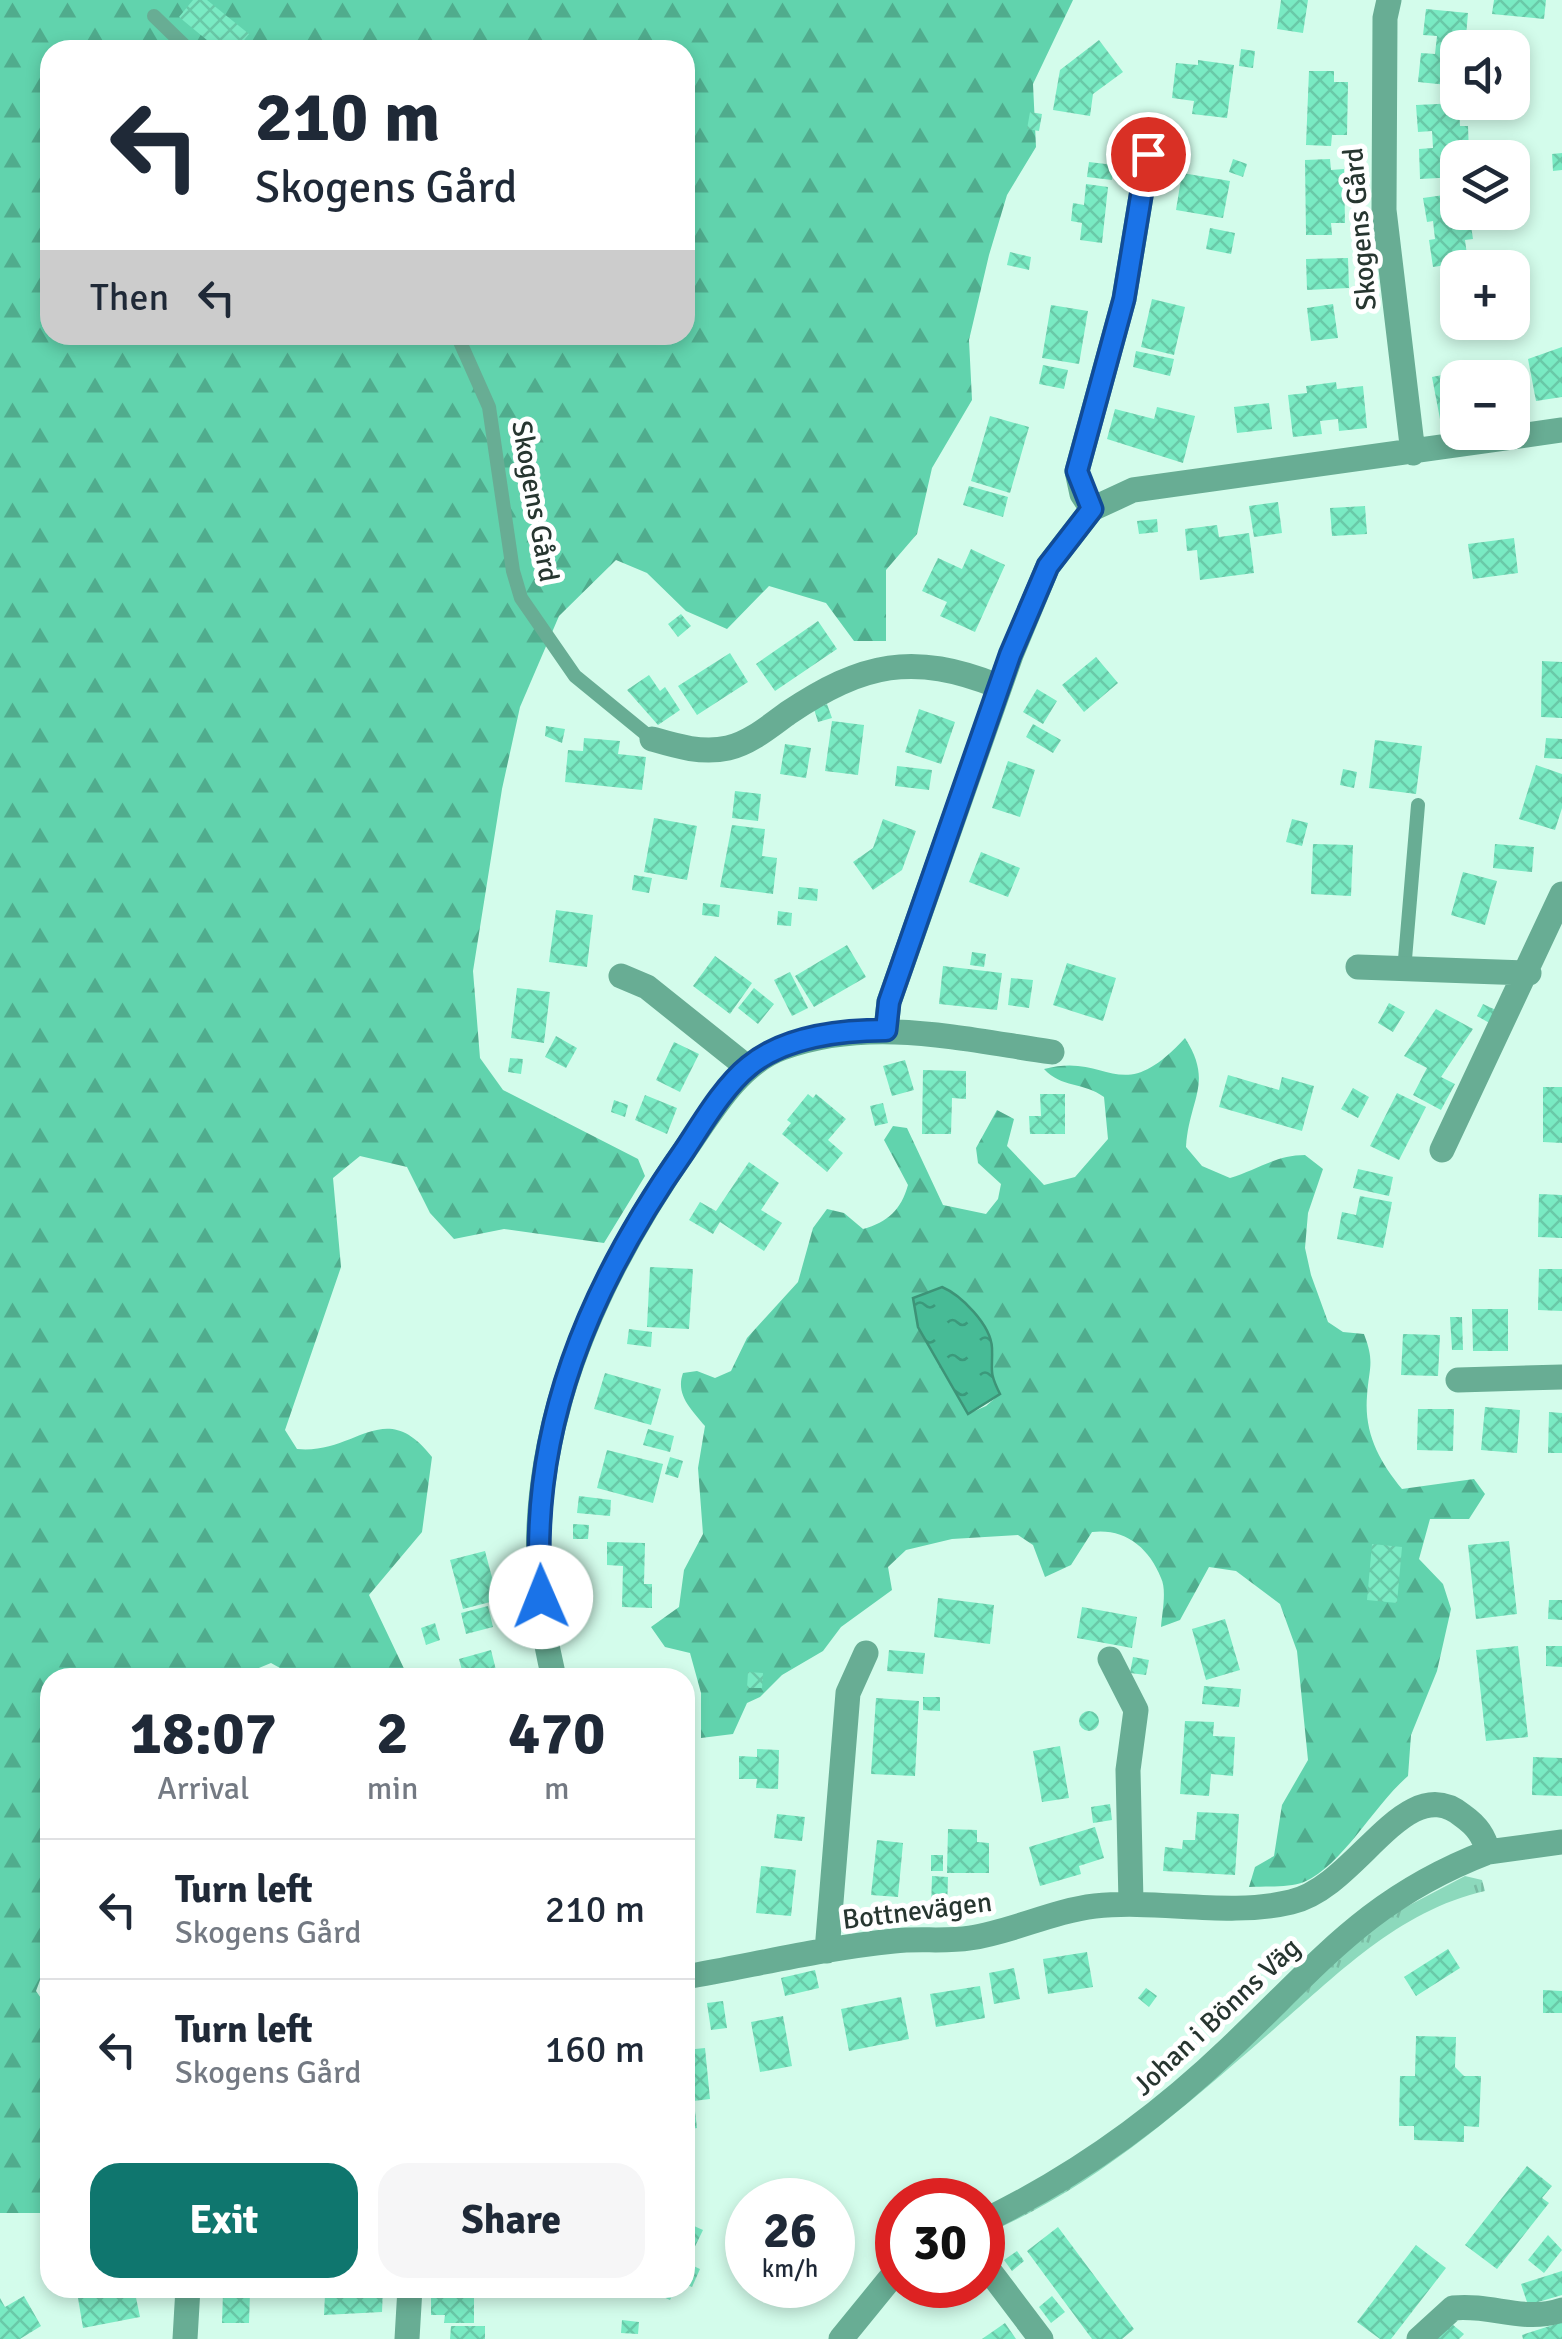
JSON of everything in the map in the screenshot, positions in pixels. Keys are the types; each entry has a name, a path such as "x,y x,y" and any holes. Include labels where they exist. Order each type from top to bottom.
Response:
{"street":[{"name":"Skogens Gård","path":"1390,0 1385,18 1381,148 1384,210 1412,453"},
{"path":"1092,509 1077,471 1124,299 1148,154 1133,130"},
{"path":"886,1030 889,1002 998,686 1048,566 1092,509 1133,490 1562,430"},
{"name":"Skogens Gård","path":"652,739 687,749 731,748 824,690 880,668 908,664 975,676 998,686"},
{"path":"1442,1150 1529,973 1562,894"},
{"path":"1358,967 1404,972 1529,973"},
{"path":"621,976 647,987 747,1067"},
{"path":"552,1668 538,1567 556,1402 595,1301 642,1210 747,1067 780,1048 850,1030 886,1030 1052,1052"},
{"path":"1458,1380 1562,1377"},
{"name":"Bottnevägen","path":"827,1951 848,1693 866,1653"},
{"path":"1110,1659 1136,1710 1128,1770 1131,1902"},
{"name":"Bottnevägen","path":"695,1975 896,1940 968,1939 1088,1907 1131,1902 1252,1907 1292,1902 1338,1880 1408,1809 1425,1802 1439,1802 1464,1816 1484,1838 1488,1852"},
{"path":"1488,1852 1562,1842"},
{"name":"Johan i Bönns Väg","path":"1005,2210 1048,2188 1147,2121 1229,2049 1334,1946 1401,1891 1488,1852"},
{"path":"1005,2292 1040,2339"},
{"path":"841,2339 875,2297"},
{"path":"185,2339 187,2298"},
{"path":"407,2339 409,2298"},
{"path":"1419,2339 1453,2308 1498,2308 1523,2318 1562,2310"}],"lane":[{"path":"154,16 179,40"},
{"name":"Skogens Gård","path":"462,345 490,408 513,571 521,598 576,676 652,739"},
{"path":"1404,972 1418,805"}],"green space":[{"path":"0,0 1073,0 1033,84 1036,147 1007,195 989,255 969,340 972,400 932,468 917,534 886,570 886,641 854,641 826,603 769,586 727,629 686,611 647,573 616,560 559,616 520,707 502,789 473,971 480,1058 503,1090 638,1159 645,1176 604,1243 504,1229 454,1239 430,1213 407,1167 360,1156 333,1178 341,1267 285,1430 297,1449 318,1449 369,1432 399,1430 415,1439 432,1457 422,1532 369,1595 404,1668 280,1668 271,1663 259,1668 40,1668 40,1980 36,1991 40,1997 40,2213 0,2213"},
{"path":"1185,1038 1198,1067 1199,1080 1186,1147 1202,1166 1230,1178 1276,1160 1305,1155 1323,1169 1308,1213 1305,1248 1328,1322 1343,1332 1364,1334 1370,1359 1368,1422 1380,1457 1402,1489 1474,1479 1485,1494 1469,1519 1430,1519 1419,1559 1443,1584 1451,1609 1437,1671 1411,1735 1408,1776 1332,1862 1304,1882 1291,1885 1249,1887 1255,1867 1274,1856 1282,1805 1308,1760 1297,1651 1280,1604 1236,1571 1209,1567 1180,1620 1161,1627 1164,1589 1156,1567 1134,1542 1115,1533 1092,1532 1071,1565 1045,1577 1033,1545 1018,1535 952,1539 906,1550 888,1567 892,1590 841,1627 823,1651 782,1675 760,1697 747,1703 733,1734 701,1738 701,1693 690,1653 665,1647 651,1627 679,1607 684,1570 703,1534 698,1468 705,1426 683,1395 683,1373 697,1371 715,1378 731,1371 747,1338 798,1282 813,1228 827,1209 844,1213 863,1229 880,1223 897,1208 908,1185 884,1140 893,1126 907,1128 943,1205 986,1214 998,1199 1001,1184 978,1163 976,1148 997,1110 1014,1119 1007,1146 1044,1185 1075,1177 1108,1139 1104,1097 1058,1079 1044,1069 1066,1065 1114,1074 1144,1071","holes":["992,1346 988,1369 1000,1394 968,1414"]},
{"path":"1465,1876 1482,1880 1485,1891 1422,1914 1367,1950 1136,2144 1066,2192 1005,2225 1005,2221 1381,1920"}],"water":[{"path":"942,1287 974,1312 992,1348 992,1375 1000,1394 968,1414 918,1327 913,1298"}],"building":[{"path":"193,0 207,0 249,34 244,40 207,40 179,17"},
{"path":"1281,0 1308,0 1303,33 1277,29"},
{"path":"1494,0 1546,0 1544,19 1492,14"},
{"path":"1426,9 1468,13 1467,30 1440,30 1440,84 1418,82 1421,53 1435,54 1437,36 1423,35"},
{"path":"1099,40 1123,72 1093,94 1090,116 1053,110 1060,70"},
{"path":"1241,49 1255,51 1253,68 1239,66"},
{"path":"1198,60 1234,65 1227,118 1192,114 1194,101 1172,98 1176,63 1198,65"},
{"path":"1309,71 1334,71 1334,82 1348,82 1347,135 1332,135 1331,146 1306,145"},
{"path":"1440,104 1440,120 1460,120 1460,126 1468,126 1468,140 1440,140 1440,178 1420,179 1419,149 1433,148 1432,131 1418,132 1416,105"},
{"path":"1030,112 1042,114 1039,131 1027,129"},
{"path":"1562,153 1562,170 1553,171 1552,154"},
{"path":"1233,159 1247,164 1243,177 1229,172"},
{"path":"1330,159 1331,170 1344,169 1345,223 1331,223 1332,235 1306,235 1305,160"},
{"path":"1089,162 1114,165 1112,180 1087,177"},
{"path":"1182,173 1230,181 1223,218 1176,210"},
{"path":"1086,184 1108,187 1102,243 1080,240 1082,223 1071,221 1073,203 1084,205"},
{"path":"1440,196 1440,230 1472,230 1473,239 1465,240 1466,250 1440,250 1440,266 1433,267 1429,240 1435,239 1433,221 1427,222 1423,198"},
{"path":"1210,228 1235,233 1231,254 1206,249"},
{"path":"1010,252 1031,257 1029,270 1007,265"},
{"path":"1348,258 1349,288 1307,290 1306,259"},
{"path":"1152,299 1185,307 1174,355 1141,347"},
{"path":"1333,304 1338,338 1311,341 1307,308"},
{"path":"1051,305 1088,311 1079,364 1042,358"},
{"path":"1562,347 1562,397 1536,401 1528,359"},
{"path":"1136,351 1174,359 1170,376 1133,367"},
{"path":"1043,365 1068,370 1064,389 1039,384"},
{"path":"1440,375 1440,419 1432,377"},
{"path":"1336,382 1337,389 1363,386 1367,428 1339,431 1338,419 1320,421 1322,434 1293,437 1288,395 1307,393 1306,386"},
{"path":"1269,403 1272,429 1237,433 1234,407"},
{"path":"1157,407 1195,416 1183,463 1107,439 1115,409 1154,419"},
{"path":"990,416 1029,427 1010,493 971,481"},
{"path":"969,486 1008,497 1003,517 963,505"},
{"path":"1278,502 1282,533 1254,537 1249,506"},
{"path":"1365,506 1367,534 1332,536 1330,508"},
{"path":"1157,519 1158,532 1139,534 1137,521"},
{"path":"1217,525 1219,537 1249,533 1254,573 1200,580 1197,550 1187,551 1185,529"},
{"path":"1514,538 1518,573 1473,579 1468,544"},
{"path":"971,549 1005,565 975,632 940,616 947,602 922,591 938,558 962,569"},
{"path":"681,614 691,626 678,637 668,624"},
{"path":"818,621 837,649 775,691 756,664"},
{"path":"730,653 748,682 697,715 678,686"},
{"path":"1096,657 1118,683 1084,712 1062,685"},
{"path":"1542,661 1562,662 1562,718 1541,717"},
{"path":"649,675 660,691 665,687 680,710 658,725 627,690"},
{"path":"1037,689 1057,701 1043,724 1023,712"},
{"path":"827,704 832,718 818,722 814,709"},
{"path":"919,709 955,722 941,764 905,752"},
{"path":"832,721 864,725 858,775 825,771"},
{"path":"1033,724 1061,740 1053,753 1026,737"},
{"path":"546,726 565,729 562,743 545,736"},
{"path":"584,738 620,741 618,754 646,757 642,790 565,782 568,750 583,751"},
{"path":"1546,738 1562,739 1562,759 1544,758"},
{"path":"1375,740 1422,746 1416,794 1369,788"},
{"path":"785,744 811,748 806,778 780,774"},
{"path":"1008,761 1035,770 1020,817 992,808"},
{"path":"1536,765 1562,774 1562,808 1555,830 1519,819"},
{"path":"897,766 932,770 929,790 895,786"},
{"path":"1343,769 1357,772 1354,788 1340,785"},
{"path":"735,791 761,794 758,821 732,818"},
{"path":"654,818 697,826 687,880 644,872"},
{"path":"883,819 916,831 902,870 873,890 853,862 873,848"},
{"path":"1292,819 1308,823 1302,846 1286,842"},
{"path":"732,825 765,829 762,856 777,858 773,894 720,887"},
{"path":"1313,844 1353,845 1351,896 1311,894"},
{"path":"1495,844 1534,847 1532,872 1493,868"},
{"path":"981,852 1020,868 1008,897 969,882"},
{"path":"1463,872 1497,881 1485,925 1451,915"},
{"path":"634,875 652,878 649,893 632,890"},
{"path":"799,887 818,889 817,901 798,899"},
{"path":"703,903 720,905 719,917 702,915"},
{"path":"556,910 593,915 587,967 549,962"},
{"path":"778,911 792,913 791,926 777,925"},
{"path":"847,945 866,977 814,1007 795,976"},
{"path":"972,952 986,954 984,967 970,965"},
{"path":"715,956 752,983 730,1014 693,986"},
{"path":"1067,963 1116,978 1103,1021 1053,1005"},
{"path":"943,966 1002,973 997,1010 939,1004"},
{"path":"790,972 808,1008 792,1016 774,980"},
{"path":"1011,978 1033,980 1029,1008 1008,1005"},
{"path":"517,988 550,992 544,1043 511,1038"},
{"path":"754,988 774,1004 758,1024 738,1008"},
{"path":"1389,1003 1405,1012 1393,1032 1378,1023"},
{"path":"1483,1004 1500,1012 1493,1025 1477,1016"},
{"path":"1436,1009 1473,1029 1441,1077 1455,1084 1441,1110 1413,1095 1427,1068 1404,1056"},
{"path":"556,1036 577,1048 566,1068 545,1057"},
{"path":"674,1042 699,1054 680,1092 656,1080"},
{"path":"510,1058 523,1059 521,1074 508,1072"},
{"path":"905,1060 914,1090 892,1096 883,1066"},
{"path":"923,1070 966,1071 966,1099 952,1098 951,1134 922,1134"},
{"path":"1228,1075 1279,1090 1282,1077 1314,1086 1302,1131 1219,1107"},
{"path":"1543,1087 1562,1087 1562,1143 1543,1142"},
{"path":"1353,1088 1369,1097 1358,1118 1341,1109"},
{"path":"1397,1093 1426,1107 1399,1160 1370,1146"},
{"path":"808,1094 813,1098 816,1094 846,1119 828,1140 843,1153 827,1172 782,1134 791,1123 787,1120"},
{"path":"1040,1094 1065,1094 1065,1134 1030,1134 1029,1116 1041,1116"},
{"path":"645,1095 677,1108 667,1134 635,1120"},
{"path":"614,1100 628,1105 625,1117 611,1112"},
{"path":"883,1103 888,1123 875,1126 870,1106"},
{"path":"749,1162 779,1183 761,1210 782,1223 764,1251 720,1222 713,1234 689,1220 700,1202 716,1211"},
{"path":"1358,1169 1393,1177 1389,1196 1353,1188"},
{"path":"1539,1194 1562,1195 1562,1238 1538,1237"},
{"path":"1360,1196 1392,1202 1383,1248 1337,1239 1342,1212 1356,1215"},
{"path":"650,1267 693,1269 689,1329 647,1327"},
{"path":"1539,1269 1562,1269 1562,1311 1538,1310"},
{"path":"1472,1309 1508,1309 1508,1351 1473,1351"},
{"path":"1450,1317 1462,1317 1463,1350 1452,1350"},
{"path":"629,1329 652,1332 651,1347 627,1344"},
{"path":"1403,1334 1440,1335 1438,1376 1401,1375"},
{"path":"605,1373 661,1389 651,1425 594,1409"},
{"path":"1485,1407 1520,1410 1517,1453 1481,1450"},
{"path":"1418,1409 1454,1409 1453,1451 1417,1450"},
{"path":"1549,1412 1562,1413 1562,1453 1548,1453"},
{"path":"648,1429 674,1436 670,1452 643,1445"},
{"path":"607,1450 663,1464 653,1503 597,1488"},
{"path":"670,1457 683,1461 678,1478 665,1474"},
{"path":"579,1496 611,1500 610,1516 577,1513"},
{"path":"573,1524 589,1525 588,1539 573,1539"},
{"path":"1509,1541 1517,1614 1476,1619 1468,1545"},
{"path":"607,1542 645,1543 644,1584 652,1584 652,1608 622,1607 623,1566 607,1565"},
{"path":"1372,1544 1402,1547 1397,1603 1367,1600"},
{"path":"485,1551 498,1600 463,1609 450,1560"},
{"path":"938,1598 994,1605 990,1644 934,1637"},
{"path":"1549,1600 1562,1600 1562,1620 1548,1619"},
{"path":"488,1606 493,1627 466,1634 461,1613"},
{"path":"1082,1607 1137,1617 1132,1648 1077,1638"},
{"path":"1225,1619 1240,1670 1206,1680 1192,1629"},
{"path":"435,1623 440,1640 426,1645 421,1628"},
{"path":"1518,1646 1528,1737 1486,1741 1476,1650"},
{"path":"1546,1646 1562,1646 1562,1667 1546,1666"},
{"path":"491,1650 496,1668 461,1668 459,1659"},
{"path":"889,1650 925,1653 923,1674 887,1671"},
{"path":"1133,1657 1149,1660 1146,1675 1130,1673"},
{"path":"748,1672 763,1673 762,1688 747,1688"},
{"path":"1204,1686 1241,1689 1239,1707 1202,1704"},
{"path":"923,1697 940,1697 940,1711 923,1710"},
{"path":"876,1698 919,1701 915,1776 871,1774"},
{"path":"1089,1711 1099,1721 1089,1731 1079,1721"},
{"path":"1185,1721 1214,1722 1213,1736 1235,1737 1233,1776 1211,1774 1209,1796 1180,1794"},
{"path":"1060,1746 1069,1798 1042,1802 1033,1751"},
{"path":"757,1749 779,1750 778,1789 756,1788 757,1779 739,1779 739,1756 757,1757"},
{"path":"1533,1757 1562,1758 1562,1796 1532,1795"},
{"path":"1110,1804 1112,1820 1093,1823 1091,1807"},
{"path":"1197,1812 1239,1814 1235,1875 1163,1871 1165,1847 1182,1849 1183,1840 1195,1840"},
{"path":"777,1814 805,1817 802,1841 774,1838"},
{"path":"1095,1827 1104,1858 1079,1866 1081,1874 1040,1886 1029,1847"},
{"path":"948,1829 977,1830 977,1842 989,1843 989,1873 947,1873"},
{"path":"877,1840 903,1843 898,1897 871,1895"},
{"path":"931,1855 943,1855 943,1871 931,1871"},
{"path":"761,1866 796,1870 791,1916 756,1913"},
{"path":"932,1876 948,1877 947,1908 931,1907"},
{"path":"1448,1949 1460,1968 1416,1996 1404,1977"},
{"path":"1087,1952 1093,1987 1048,1994 1043,1959"},
{"path":"1014,1968 1020,1999 994,2004 989,1973"},
{"path":"815,1970 819,1988 785,1996 781,1978"},
{"path":"980,1986 985,2018 936,2027 930,1994"},
{"path":"1146,1988 1157,1996 1149,2007 1138,1998"},
{"path":"1543,1990 1562,1991 1562,2013 1543,2013"},
{"path":"901,1997 909,2039 849,2051 841,2009"},
{"path":"723,2001 727,2028 711,2030 707,2003"},
{"path":"783,2016 792,2066 760,2072 751,2022"},
{"path":"1416,2036 1456,2037 1455,2067 1464,2076 1481,2076 1479,2127 1464,2126 1464,2142 1414,2140 1414,2126 1399,2126 1400,2076 1415,2076"},
{"path":"705,2048 710,2099 695,2101 695,2049"},
{"path":"1527,2166 1552,2186 1542,2198 1549,2203 1497,2269 1465,2245"},
{"path":"695,2226 703,2230 695,2246"},
{"path":"1058,2227 1134,2329 1122,2339 1092,2339 1027,2251"},
{"path":"1548,2235 1562,2250 1544,2273 1528,2260"},
{"path":"1416,2245 1446,2268 1391,2339 1380,2339 1357,2322"},
{"path":"1017,2251 1024,2261 1012,2271 1005,2259"},
{"path":"1562,2271 1562,2295 1528,2305 1521,2284"},
{"path":"24,2296 41,2326 20,2339 0,2339 0,2298 5,2307"},
{"path":"1052,2296 1065,2312 1051,2323 1039,2307"},
{"path":"78,2298 136,2298 140,2317 83,2328"},
{"path":"223,2298 250,2298 249,2323 222,2323"},
{"path":"325,2298 383,2298 382,2312 324,2315"},
{"path":"431,2298 474,2298 474,2323 444,2323 445,2315 431,2315"},
{"path":"622,2320 639,2322 638,2334 621,2333"},
{"path":"1447,2320 1464,2334 1459,2339 1432,2339"},
{"path":"1562,2322 1562,2339 1523,2339 1522,2335"},
{"path":"1005,2323 1016,2339 982,2339"},
{"path":"451,2326 485,2326 485,2339 450,2339"}],"route":[{"path":"541,1597 538,1567 542,1510 556,1402 595,1301 642,1210 747,1067 780,1048 850,1030 886,1030 889,1002 998,686 1048,566 1092,509 1082,494 1077,471 1124,299 1148,154"}]}
